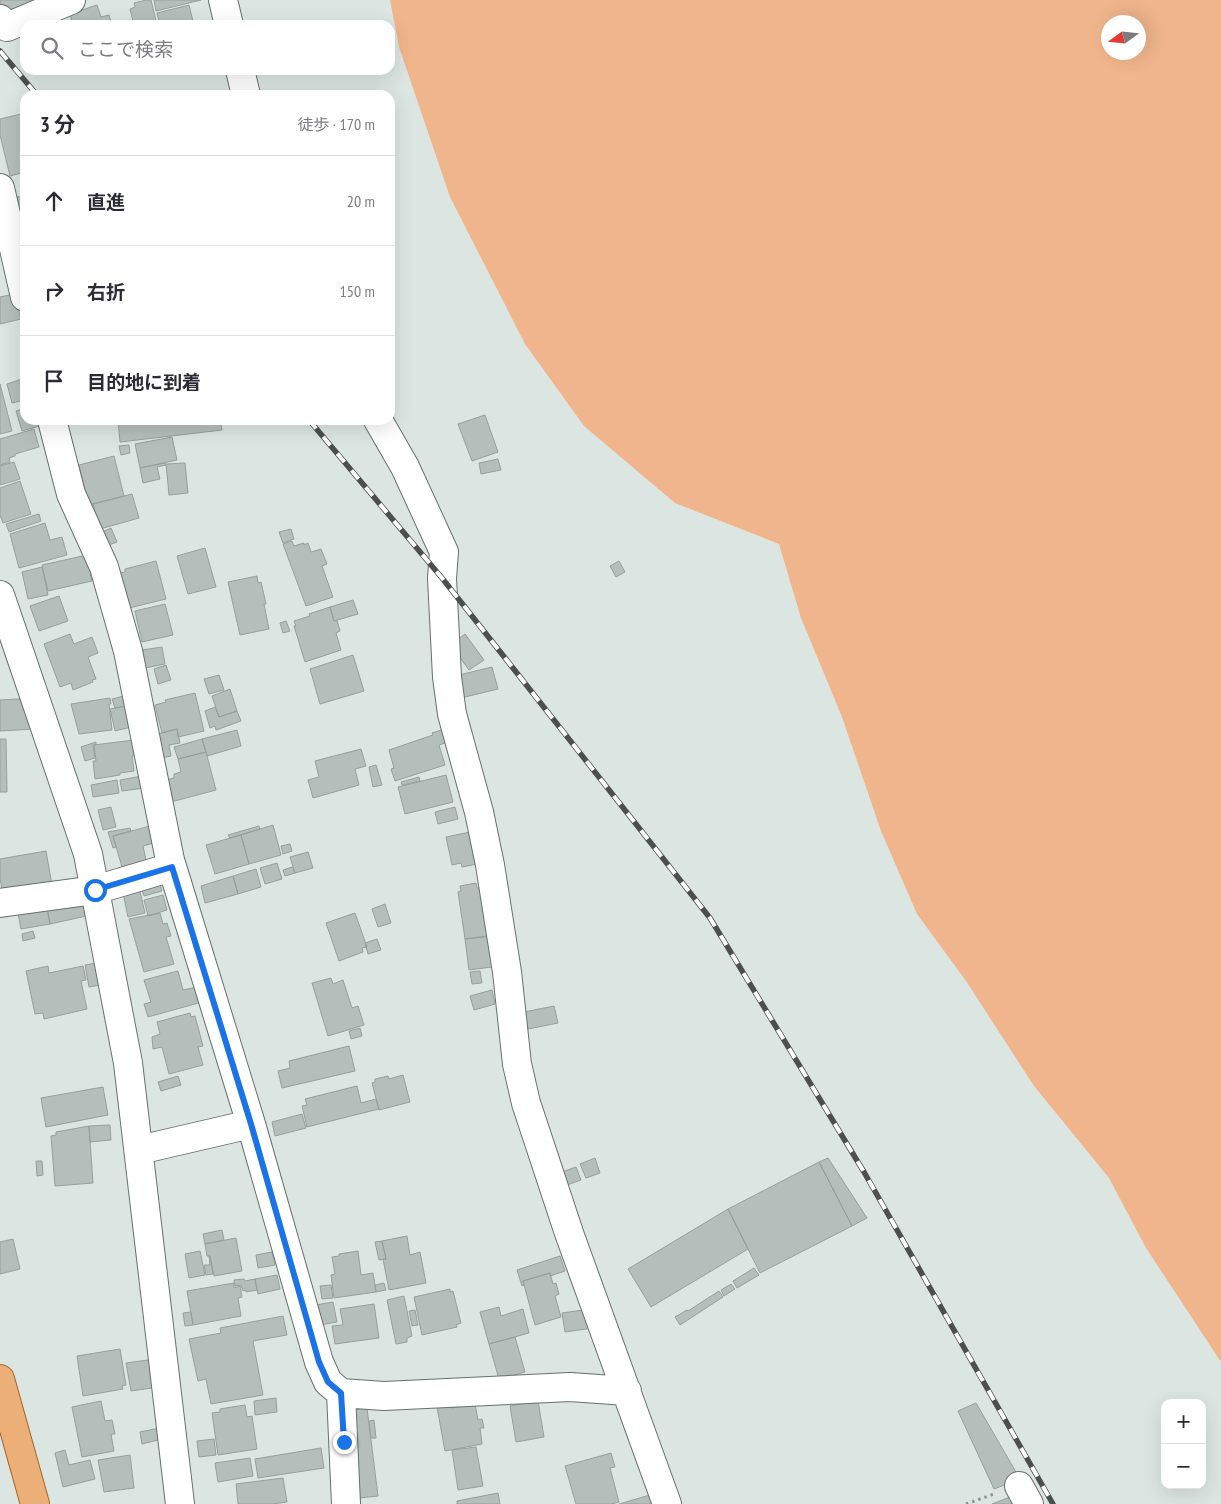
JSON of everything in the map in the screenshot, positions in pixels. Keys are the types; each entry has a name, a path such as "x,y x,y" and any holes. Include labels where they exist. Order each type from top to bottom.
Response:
{"main road":[{"path":"0,1379 35,1504"}],"street":[{"path":"24,20 70,0"},
{"path":"223,0 228,20"},
{"path":"0,19 8,27 20,22"},
{"path":"241,75 245,90"},
{"path":"0,188 20,274"},
{"path":"53,425 71,494 104,567 128,651 172,867 251,1124 319,1362 328,1382 341,1393 384,1396 570,1387 626,1391"},
{"path":"381,425 404,467 444,552 442,578 447,677 452,714 479,812 490,865 507,972 517,1064 526,1103 569,1233 667,1504"},
{"path":"0,595 88,854 128,1063 180,1504"},
{"path":"0,903 95,890 172,867"},
{"path":"138,1150 251,1124"},
{"path":"341,1393 346,1504"}],"shaded area":[{"path":"390,0 1221,0 1221,1362 1146,1248 1109,1178 1034,1086 966,981 917,914 881,831 842,717 801,618 779,544 675,503 584,426 525,344 450,197 399,47"}],"building":[{"path":"0,0 39,0 6,11 0,4"},
{"path":"151,0 156,20 133,20 130,9 135,7 134,3"},
{"path":"154,0 201,0 156,11"},
{"path":"97,5 101,17 109,15 110,20 72,20 70,14"},
{"path":"189,5 193,20 159,20 157,13"},
{"path":"20,114 20,173 10,176 0,135 0,119"},
{"path":"17,197 20,197 20,224 15,203 18,203"},
{"path":"14,294 20,319 0,324 0,297"},
{"path":"20,380 20,401 12,403 7,384"},
{"path":"0,384 12,431 0,434"},
{"path":"20,410 20,424 16,411"},
{"path":"485,415 498,452 472,461 458,424"},
{"path":"20,425 43,425 22,431"},
{"path":"118,425 221,425 222,430 120,442"},
{"path":"34,429 39,447 15,454 15,456 9,458 10,462 0,465 0,439"},
{"path":"172,437 177,460 140,468 135,444"},
{"path":"129,445 130,453 121,455 119,446"},
{"path":"114,456 124,496 89,505 79,465"},
{"path":"498,459 501,470 481,474 479,463"},
{"path":"14,462 20,479 0,485 0,466"},
{"path":"165,463 166,465 157,467 160,479 143,483 140,468"},
{"path":"185,463 188,493 169,495 166,464"},
{"path":"20,481 31,514 3,523 0,515 0,488"},
{"path":"132,494 139,518 100,529 93,504"},
{"path":"39,514 41,521 9,532 6,524"},
{"path":"45,523 50,540 62,537 67,555 19,568 10,534"},
{"path":"111,528 117,542 106,546 100,533"},
{"path":"291,529 294,539 283,543 279,532"},
{"path":"292,541 294,546 308,543 311,552 321,549 327,564 322,566 333,597 306,606 283,544"},
{"path":"205,548 216,587 188,594 177,556"},
{"path":"87,555 92,581 48,591 42,565"},
{"path":"156,561 166,599 129,608 120,573 125,572 125,569"},
{"path":"619,561 625,572 616,577 610,566"},
{"path":"42,567 48,595 28,599 22,572"},
{"path":"257,576 258,583 261,582 266,604 264,604 269,629 240,635 228,582"},
{"path":"59,596 68,621 39,631 30,606"},
{"path":"353,600 358,614 334,621 330,607"},
{"path":"165,604 173,635 142,642 135,611"},
{"path":"330,607 334,621 337,620 340,631 336,633 341,650 305,662 294,621"},
{"path":"286,621 290,631 283,633 280,623"},
{"path":"70,634 74,644 92,637 98,653 88,657 96,679 73,690 71,683 60,687 44,644"},
{"path":"465,634 484,660 469,670 456,652 457,640"},
{"path":"162,647 165,664 145,668 142,650"},
{"path":"353,655 364,691 320,704 310,669"},
{"path":"166,665 171,680 158,684 154,669"},
{"path":"492,667 498,689 461,698 455,676"},
{"path":"219,675 224,690 209,694 204,679"},
{"path":"230,689 237,711 219,717 212,696"},
{"path":"195,693 204,731 178,737 177,729 162,733 155,705 166,702 165,700"},
{"path":"124,696 126,706 115,708 112,699"},
{"path":"34,698 36,729 0,731 0,700"},
{"path":"110,698 112,730 79,734 71,704"},
{"path":"126,706 131,727 115,731 110,709"},
{"path":"215,707 219,717 237,711 241,721 216,730 215,726 210,728 205,711"},
{"path":"448,728 451,741 439,745 445,765 395,781 391,769 394,768 389,750"},
{"path":"177,729 180,743 169,745 171,756 162,758 157,734"},
{"path":"237,730 241,746 207,756 202,739"},
{"path":"0,739 6,739 7,792 0,792"},
{"path":"202,739 206,752 178,759 174,747"},
{"path":"134,740 137,755 132,756 134,771 95,779 93,761 96,761 94,745"},
{"path":"96,742 93,745 95,758 85,761 81,747"},
{"path":"361,749 366,766 355,769 359,785 313,798 308,780 319,777 315,761"},
{"path":"206,752 216,790 171,802 166,780 174,778 174,774 181,772 178,759"},
{"path":"376,765 382,785 373,787 369,767"},
{"path":"446,775 453,802 405,814 398,787"},
{"path":"142,776 144,788 122,791 120,780"},
{"path":"419,777 420,781 402,785 401,782"},
{"path":"117,780 119,793 93,797 91,785"},
{"path":"111,807 116,827 103,830 98,810"},
{"path":"455,807 458,819 438,824 435,812"},
{"path":"273,825 281,855 249,864 241,835"},
{"path":"150,826 154,843 143,846 146,860 122,867 113,836"},
{"path":"259,826 260,829 230,838 228,835"},
{"path":"130,828 131,831 113,836 116,847 113,848 108,832"},
{"path":"475,831 482,863 462,867 461,863 452,865 446,837"},
{"path":"241,835 249,864 215,874 206,845"},
{"path":"290,844 292,851 283,854 281,846"},
{"path":"46,851 52,885 3,894 0,879 0,859"},
{"path":"308,852 313,868 295,873 290,857"},
{"path":"277,863 282,879 265,884 260,868"},
{"path":"292,867 295,873 285,876 283,870"},
{"path":"256,869 261,887 238,894 233,876"},
{"path":"157,875 162,891 144,896 139,880"},
{"path":"233,876 238,894 205,903 201,886"},
{"path":"137,879 145,913 128,917 121,883"},
{"path":"476,883 477,888 483,888 493,936 465,939 458,892 461,891 460,886"},
{"path":"163,895 167,910 148,916 144,900"},
{"path":"96,896 100,913 50,924 46,903"},
{"path":"46,903 50,924 21,929 17,908"},
{"path":"385,904 391,923 378,927 372,909"},
{"path":"160,913 163,924 167,923 171,936 166,937 174,964 144,972 129,919"},
{"path":"355,913 367,947 362,948 363,952 339,961 326,923"},
{"path":"33,931 35,938 23,941 22,934"},
{"path":"495,935 499,966 469,970 465,939"},
{"path":"377,939 381,950 368,954 365,943"},
{"path":"103,962 107,984 89,987 85,965"},
{"path":"48,966 49,973 83,966 86,980 81,981 87,1009 44,1019 43,1013 35,1014 26,971"},
{"path":"178,971 183,990 197,987 202,1002 148,1017 144,1004 151,1002 144,980"},
{"path":"480,971 482,983 472,984 470,972"},
{"path":"331,978 333,984 343,980 352,1008 358,1006 364,1025 328,1036 312,983"},
{"path":"492,990 495,1004 474,1010 470,996"},
{"path":"554,1006 558,1023 528,1029 524,1012"},
{"path":"190,1013 191,1017 195,1016 203,1046 198,1047 203,1065 169,1074 162,1047 153,1049 152,1037 160,1034 157,1022"},
{"path":"360,1028 362,1036 351,1039 349,1031"},
{"path":"349,1046 355,1071 282,1088 278,1071 290,1068 289,1061"},
{"path":"403,1075 410,1102 379,1110 372,1083 375,1082 375,1079 388,1076 389,1079"},
{"path":"178,1076 181,1085 161,1091 158,1082"},
{"path":"357,1086 361,1103 376,1099 379,1109 307,1127 302,1106 307,1105 305,1099"},
{"path":"103,1087 108,1115 46,1127 41,1098"},
{"path":"302,1114 306,1128 275,1136 272,1122"},
{"path":"110,1125 111,1140 90,1142 89,1126"},
{"path":"89,1126 93,1183 55,1186 51,1136 56,1135 56,1132"},
{"path":"595,1158 600,1173 586,1178 580,1164"},
{"path":"828,1158 867,1218 852,1226 819,1162"},
{"path":"36,1161 42,1161 43,1175 37,1176"},
{"path":"819,1162 852,1226 760,1273 728,1209"},
{"path":"576,1167 581,1180 564,1186 559,1173"},
{"path":"728,1209 748,1249 651,1307 628,1269"},
{"path":"222,1230 224,1240 205,1244 203,1234"},
{"path":"407,1236 410,1255 420,1252 426,1283 389,1290 383,1259 386,1259 382,1241"},
{"path":"236,1238 242,1271 214,1276 210,1256 207,1256 205,1244"},
{"path":"13,1239 20,1269 0,1274 0,1242"},
{"path":"382,1241 386,1259 379,1260 375,1242"},
{"path":"200,1251 205,1275 189,1278 185,1254"},
{"path":"358,1251 361,1275 373,1273 376,1292 334,1298 331,1275 335,1274 332,1257"},
{"path":"272,1252 275,1265 258,1268 256,1255"},
{"path":"209,1256 213,1274 206,1275 204,1265 210,1265"},
{"path":"560,1256 565,1271 550,1276 550,1273 523,1281 524,1285 522,1286 517,1270"},
{"path":"754,1268 759,1275 737,1288 733,1281"},
{"path":"550,1273 553,1284 556,1283 559,1294 555,1296 561,1317 535,1325 523,1281"},
{"path":"277,1275 280,1289 258,1294 255,1279"},
{"path":"244,1279 245,1281 255,1279 257,1290 246,1292 246,1290 243,1291 241,1285 235,1286 234,1280"},
{"path":"234,1283 234,1288 240,1286 242,1297 238,1298 241,1316 193,1325 187,1291"},
{"path":"384,1283 386,1290 376,1292 375,1285"},
{"path":"731,1284 735,1289 724,1296 721,1290"},
{"path":"331,1285 333,1298 322,1299 320,1286"},
{"path":"450,1289 450,1292 453,1291 461,1323 456,1325 457,1327 422,1335 414,1297"},
{"path":"719,1291 723,1297 680,1325 675,1317"},
{"path":"404,1296 412,1336 407,1338 407,1342 396,1344 387,1300"},
{"path":"333,1302 337,1322 320,1325 316,1305"},
{"path":"374,1304 379,1338 335,1344 332,1326 343,1325 340,1309"},
{"path":"499,1307 501,1316 523,1309 529,1333 489,1344 480,1312"},
{"path":"590,1309 593,1328 565,1332 562,1313"},
{"path":"415,1310 418,1325 412,1326 409,1311"},
{"path":"191,1312 193,1325 185,1326 183,1313"},
{"path":"283,1316 287,1335 253,1341 263,1395 211,1404 206,1379 198,1381 189,1339 221,1333 220,1328"},
{"path":"515,1337 525,1372 499,1379 489,1344"},
{"path":"120,1349 126,1385 122,1386 123,1389 83,1396 77,1356"},
{"path":"155,1359 159,1387 131,1391 126,1363"},
{"path":"276,1398 277,1412 255,1415 254,1401"},
{"path":"101,1401 105,1421 112,1420 115,1434 111,1434 114,1451 82,1457 72,1407"},
{"path":"538,1401 544,1437 516,1442 510,1406"},
{"path":"976,1403 1020,1479 994,1489 958,1411"},
{"path":"452,1404 452,1408 475,1404 478,1420 482,1419 484,1428 480,1428 482,1444 445,1451 437,1407"},
{"path":"245,1405 247,1417 252,1416 257,1449 218,1455 212,1413 220,1412 220,1409"},
{"path":"367,1408 378,1496 349,1499 341,1411"},
{"path":"374,1420 376,1438 371,1438 369,1421"},
{"path":"164,1427 166,1438 142,1444 140,1432"},
{"path":"214,1439 216,1455 199,1457 197,1441"},
{"path":"476,1447 483,1486 458,1490 452,1450"},
{"path":"321,1448 324,1468 258,1478 255,1459"},
{"path":"65,1450 69,1465 90,1460 95,1479 63,1487 55,1453"},
{"path":"611,1453 615,1467 610,1468 619,1502 612,1504 576,1504 565,1466"},
{"path":"130,1455 134,1488 104,1492 98,1460"},
{"path":"250,1458 253,1476 218,1482 215,1463"},
{"path":"283,1478 287,1502 238,1504 236,1484"},
{"path":"498,1493 500,1504 457,1504 457,1501"},
{"path":"650,1495 653,1504 619,1504"},
{"path":"1010,1497 1013,1504 992,1504"}],"railway":[{"path":"0,51 20,75"},
{"path":"20,75 33,90"},
{"path":"313,425 442,578 710,918 864,1172 1053,1504"}],"route":[{"path":"95,890 172,867 251,1124 319,1362 328,1382 341,1393 344,1442"}]}
